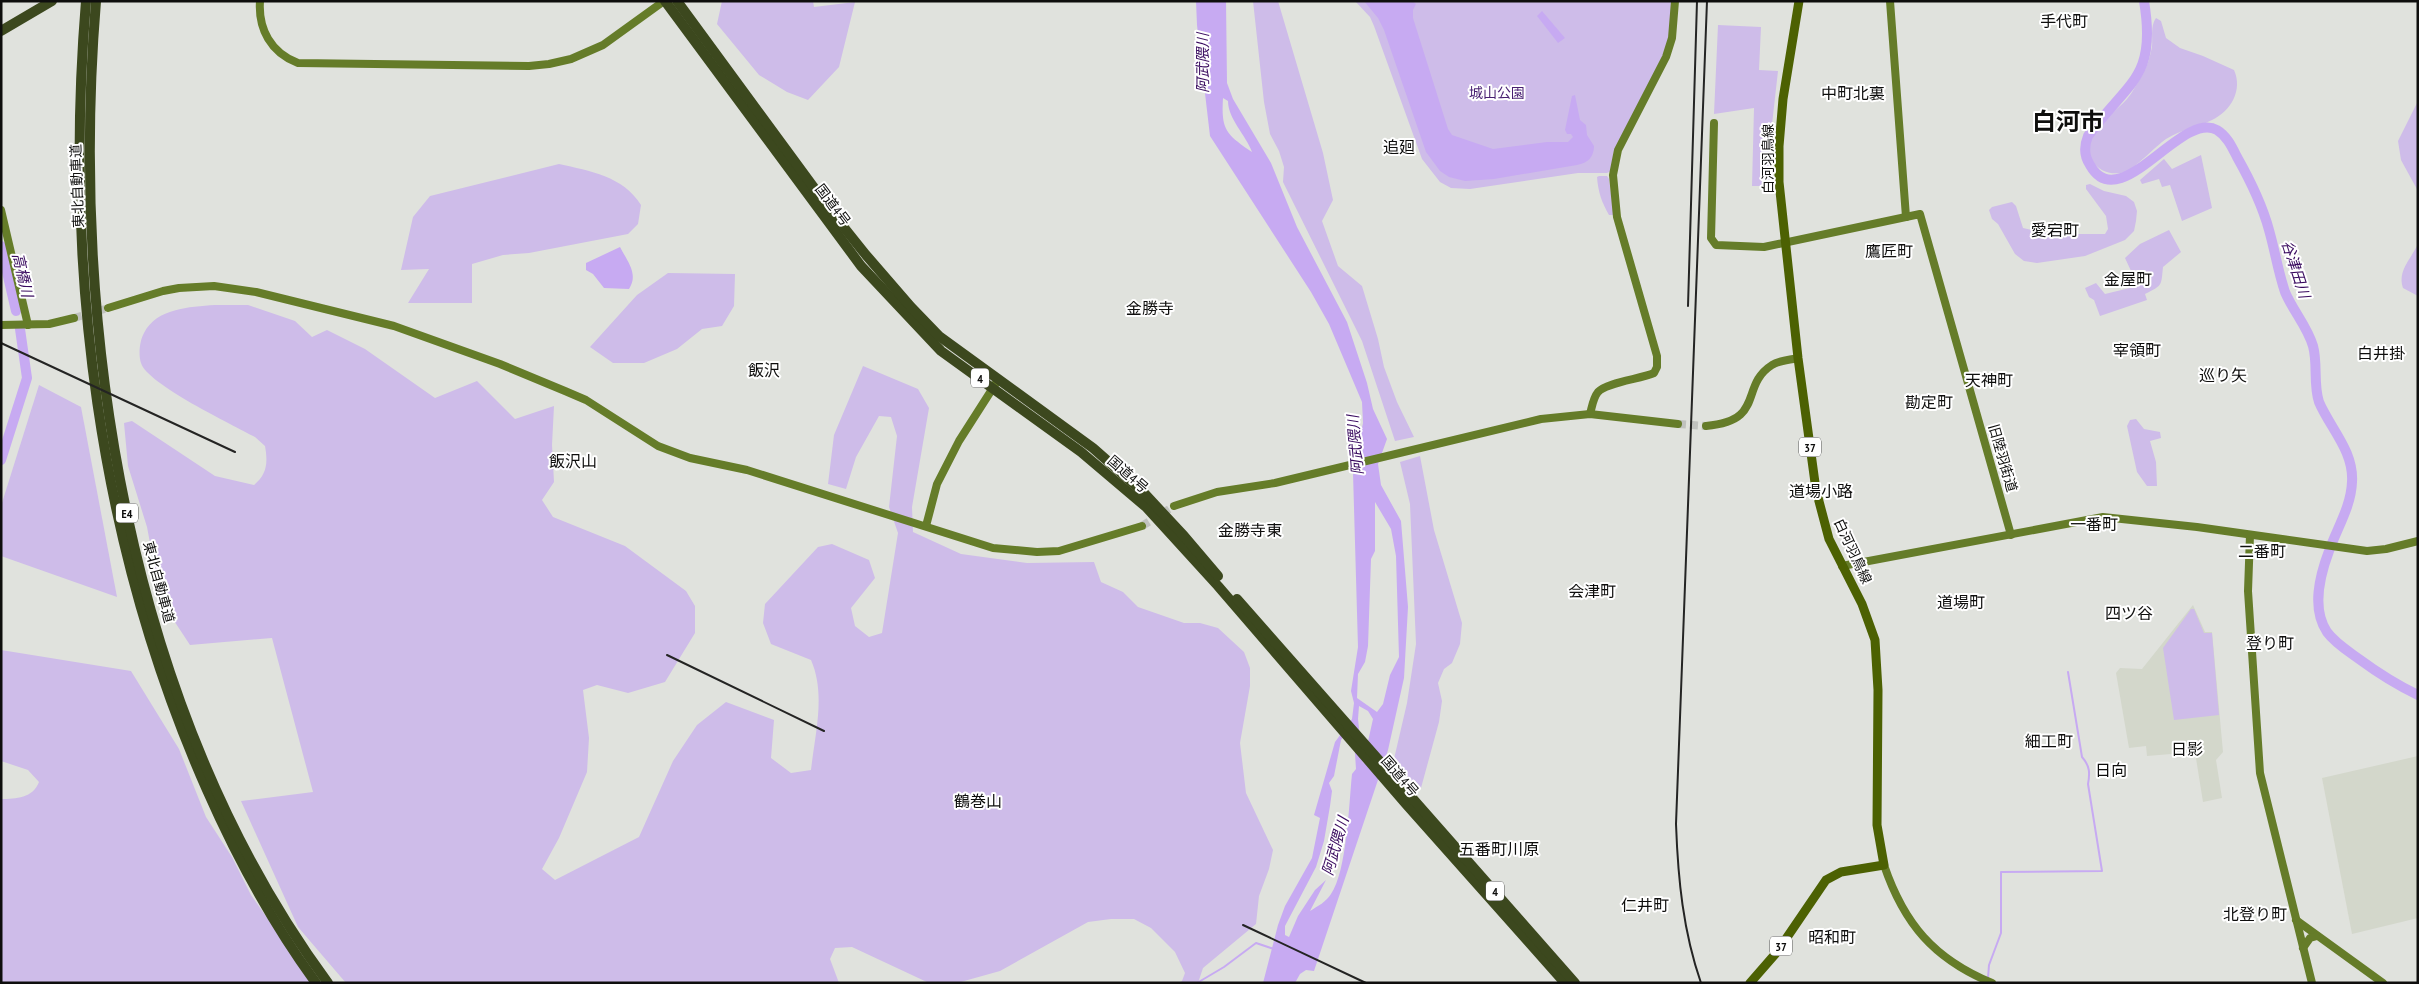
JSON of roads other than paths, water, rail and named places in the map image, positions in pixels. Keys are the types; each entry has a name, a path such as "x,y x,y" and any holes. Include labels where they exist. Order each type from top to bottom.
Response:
{"highway":[{"path":"1,30 40,1"},
{"path":"1,30 52,1"},
{"name":"東北自動車道","path":"84,1 79,185 88,327 105,452 125,549 160,671 197,767 257,892 316,983"},
{"name":"東北自動車道","path":"96,1 89,116 93,259 109,409 133,538 169,668 203,759 265,888 328,983"},
{"name":"国道4号","path":"664,1 861,266 941,351 996,384 1093,448 1144,493 1184,536 1334,709 1410,802 1565,983"},
{"name":"国道4号","path":"677,1 866,255 940,336 1146,507 1218,586 1333,720 1575,983"}],"main road":[{"name":"白河羽鳥線","path":"1799,1 1783,99 1779,146 1779,182 1798,358 1817,497 1825,528 1862,604 1875,640 1878,690 1877,824 1884,865"},
{"name":"37","path":"1750,983 1777,952 1826,880 1848,870 1884,865"}],"street":[{"path":"260,1 261,22 268,41 280,54 298,63 530,66 563,62 597,49 664,1"},
{"path":"1590,414 1595,398 1604,387 1654,373 1657,367 1657,356 1617,217 1613,175 1618,150 1666,56 1672,38 1675,1"},
{"path":"1714,123 1711,220 1713,243 1716,245 1762,248 1785,241 1906,217 1890,1"},
{"path":"1,210 28,325"},
{"name":"旧陸羽街道","path":"1906,217 1920,214 2011,535"},
{"path":"108,308 163,291 214,286 256,292 394,326 500,364 586,400 658,446 682,455 747,470 993,548 1037,552 1059,551 1142,526"},
{"path":"1,325 49,324 74,318"},
{"path":"1706,426 1732,422 1747,408 1758,381 1765,371 1777,363 1798,358"},
{"path":"926,526 937,484 959,441 996,384"},
{"path":"1174,506 1218,492 1252,488 1332,470 1540,419 1590,414 1678,424"},
{"path":"1842,566 2108,517 2375,551 2417,543"},
{"path":"2250,535 2248,591 2260,773 2312,983"},
{"path":"1884,865 1902,907 1929,944 1954,964 1992,983"},
{"path":"2296,920 2383,983"},
{"path":"2303,948 2310,938 2317,936"}],"water":[{"name":"阿武隈川","path":"1196,1 1226,1 1227,83 1233,99 1271,163 1297,227 1347,322 1367,383 1373,409 1387,439 1378,464 1381,485 1401,521 1408,607 1404,678 1388,750 1314,971 1306,970 1300,974 1295,983 1263,983 1278,925 1285,906 1312,858 1320,818 1314,815 1335,742 1352,719 1354,703 1351,691 1358,647 1353,473 1363,423 1362,402 1329,324 1311,292 1210,136","holes":["1223,98 1228,101 1234,121 1252,152 1236,140 1227,130 1224,124","1375,502 1391,529 1396,556 1399,657 1390,675 1383,704 1377,712 1357,698 1358,674 1365,662 1368,646 1371,559 1375,551","1359,706 1368,711 1373,719 1363,764 1358,719","1353,724 1356,769 1352,774 1341,870 1329,897 1310,911 1326,880 1315,890 1298,916 1289,937 1285,935 1285,926 1316,867 1324,841 1332,791 1329,783 1334,776 1341,740"]},
{"path":"1364,1 1412,1 1416,4 1413,10 1413,18 1448,129 1452,135 1493,149 1547,142 1568,142 1573,137 1571,134 1567,134 1565,130 1572,96 1575,95 1580,120 1586,125 1587,135 1594,146 1592,156 1584,163 1577,165 1494,179 1465,181 1449,177 1440,171 1426,152 1384,30 1378,18"},
{"path":"1542,11 1565,38 1558,43 1537,16"},
{"path":"620,247 631,268 632,283 629,289 604,288 593,274 586,270 586,263"}],"waterway":[{"name":"谷津田川","path":"2144,1 2147,27 2143,63 2127,90 2088,136 2085,147 2087,158 2090,165 2103,178 2117,179 2134,172 2186,134 2202,128 2217,130 2229,142 2251,183 2263,211 2285,292 2313,346 2319,402 2345,450 2352,471 2349,500 2329,551 2320,581 2318,602 2322,623 2330,636 2342,647 2380,674 2418,695"},
{"name":"高橋川","path":"1,246 16,311"},
{"name":"高橋川","path":"1,460 27,378 20,329"},
{"path":"1988,978 1989,965 2001,933 2001,872 2102,871 2088,784 2089,770 2087,763 2082,757 2068,672"},
{"path":"1197,983 1224,967 1256,943 1274,949"}],"tunnel":[{"path":"74,318 108,308"},
{"path":"1678,424 1706,426"},
{"path":"1142,526 1174,506"}],"railway":[{"path":"1688,306 1697,1"},
{"path":"1701,983 1682,905 1676,824 1707,1"},
{"path":"1,343 235,452"},
{"path":"667,655 824,731"},
{"path":"1243,925 1366,983"}],"district":[{"name":"手代町","path":"2064,21"},
{"name":"中町北裏","path":"1853,93"},
{"name":"白河市","path":"2068,121"},
{"name":"追廻","path":"1399,147"},
{"name":"愛宕町","path":"2055,230"},
{"name":"鷹匠町","path":"1889,251"},
{"name":"金屋町","path":"2128,279"},
{"name":"金勝寺","path":"1150,308"},
{"name":"宰領町","path":"2137,350"},
{"name":"白井掛","path":"2381,353"},
{"name":"飯沢","path":"764,370"},
{"name":"巡り矢","path":"2223,375"},
{"name":"天神町","path":"1989,380"},
{"name":"勘定町","path":"1929,402"},
{"name":"飯沢山","path":"573,461"},
{"name":"道場小路","path":"1821,491"},
{"name":"一番町","path":"2094,524"},
{"name":"金勝寺東","path":"1250,530"},
{"name":"二番町","path":"2262,551"},
{"name":"会津町","path":"1592,591"},
{"name":"道場町","path":"1961,602"},
{"name":"四ツ谷","path":"2129,613"},
{"name":"登り町","path":"2270,643"},
{"name":"細工町","path":"2049,741"},
{"name":"日影","path":"2187,749"},
{"name":"日向","path":"2111,770"},
{"name":"鶴巻山","path":"978,801"},
{"name":"五番町川原","path":"1499,849"},
{"name":"仁井町","path":"1645,905"},
{"name":"北登り町","path":"2255,914"},
{"name":"昭和町","path":"1832,937"}],"park label":[{"name":"城山公園","path":"1497,93"}]}
